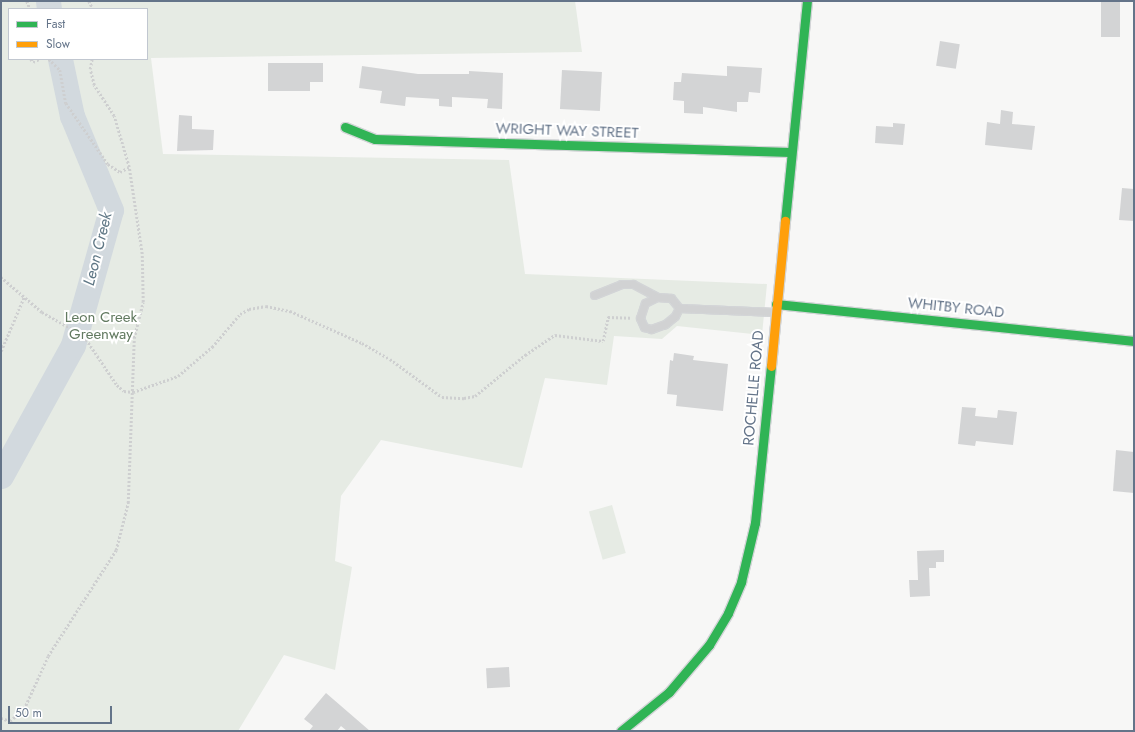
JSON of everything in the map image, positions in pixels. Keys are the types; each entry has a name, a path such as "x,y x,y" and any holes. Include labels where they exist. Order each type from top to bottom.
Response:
{"street":[{"name":"ROCHELLE ROAD","path":"621,731 646,713 692,668 728,613 741,582 756,523 790,152 807,1"},
{"name":"WRIGHT WAY STREET","path":"345,127 360,135 376,139 790,152"},
{"name":"WHITBY ROAD","path":"775,308 1134,341"}],"lane":[{"path":"594,295 621,284 633,284 657,297 671,298 679,308"},
{"path":"657,297 645,303 640,318 644,327 651,329 665,324 675,316 679,308"},
{"path":"679,308 775,308"}],"path":[{"path":"50,60 60,70 66,102 108,164 120,172 129,167"},
{"path":"1,718 10,720 24,709 48,656 116,550 128,503 134,338 143,302 142,254 129,167 114,116 94,85 90,69 92,60"},
{"path":"1,277 42,312 62,322 84,336 117,386 124,391 133,392 178,376 212,347 240,314 250,309 266,306 290,311 362,343 390,360 442,397 464,398 475,396 525,355 555,335 603,341 608,317 640,318"},
{"path":"1,352 24,297"}],"green space":[{"name":"Leon Creek Greenway","path":"1,1 575,1 582,52 151,58 163,154 509,160 525,274 767,284 762,335 677,326 662,339 614,336 607,385 545,378 522,468 381,440 341,496 335,561 352,567 335,670 284,655 238,731 1,731"},
{"path":"612,505 626,553 603,560 589,512"}],"building":[{"path":"1101,1 1120,1 1120,37 1101,37"},
{"path":"940,41 960,44 956,69 936,66"},
{"path":"268,63 323,63 323,82 310,82 310,91 268,91"},
{"path":"362,66 418,74 469,74 469,71 503,73 502,109 487,108 488,99 452,97 452,107 439,106 439,99 406,97 405,106 380,103 382,91 359,88"},
{"path":"727,66 762,68 760,93 749,92 748,102 737,102 737,112 703,107 703,114 684,113 684,101 673,100 674,82 681,82 682,73 727,76"},
{"path":"562,70 602,72 600,111 560,109"},
{"path":"1001,110 1013,112 1012,124 1035,126 1032,150 985,145 987,122 1000,124"},
{"path":"179,115 192,116 192,129 214,130 213,150 177,151"},
{"path":"893,123 905,124 903,145 875,143 876,126 893,127"},
{"path":"1122,188 1134,189 1134,221 1119,220"},
{"path":"674,353 694,356 693,360 728,364 723,411 676,406 677,395 667,394 670,360 673,361"},
{"path":"962,407 976,408 975,416 997,418 998,410 1017,412 1013,445 976,441 975,446 958,444"},
{"path":"1116,450 1134,452 1134,493 1113,491"},
{"path":"944,550 944,562 936,562 936,568 929,568 930,596 910,597 909,580 918,580 917,551"},
{"path":"509,667 510,687 487,688 486,668"},
{"path":"326,693 370,731 347,731 341,726 337,731 309,731 313,726 304,719"}],"waterway":[{"name":"Leon Creek","path":"48,1 49,8"},
{"name":"Leon Creek","path":"1,476 73,345 111,210 72,116 60,60"}],"traffic: fast":[{"path":"785,221 807,1"},
{"path":"345,127 375,139 790,152"},
{"path":"776,304 1134,341"},
{"path":"621,731 669,692 709,645 728,613 741,582 755,523 771,366"}],"traffic: slow":[{"path":"771,366 785,221"}]}
